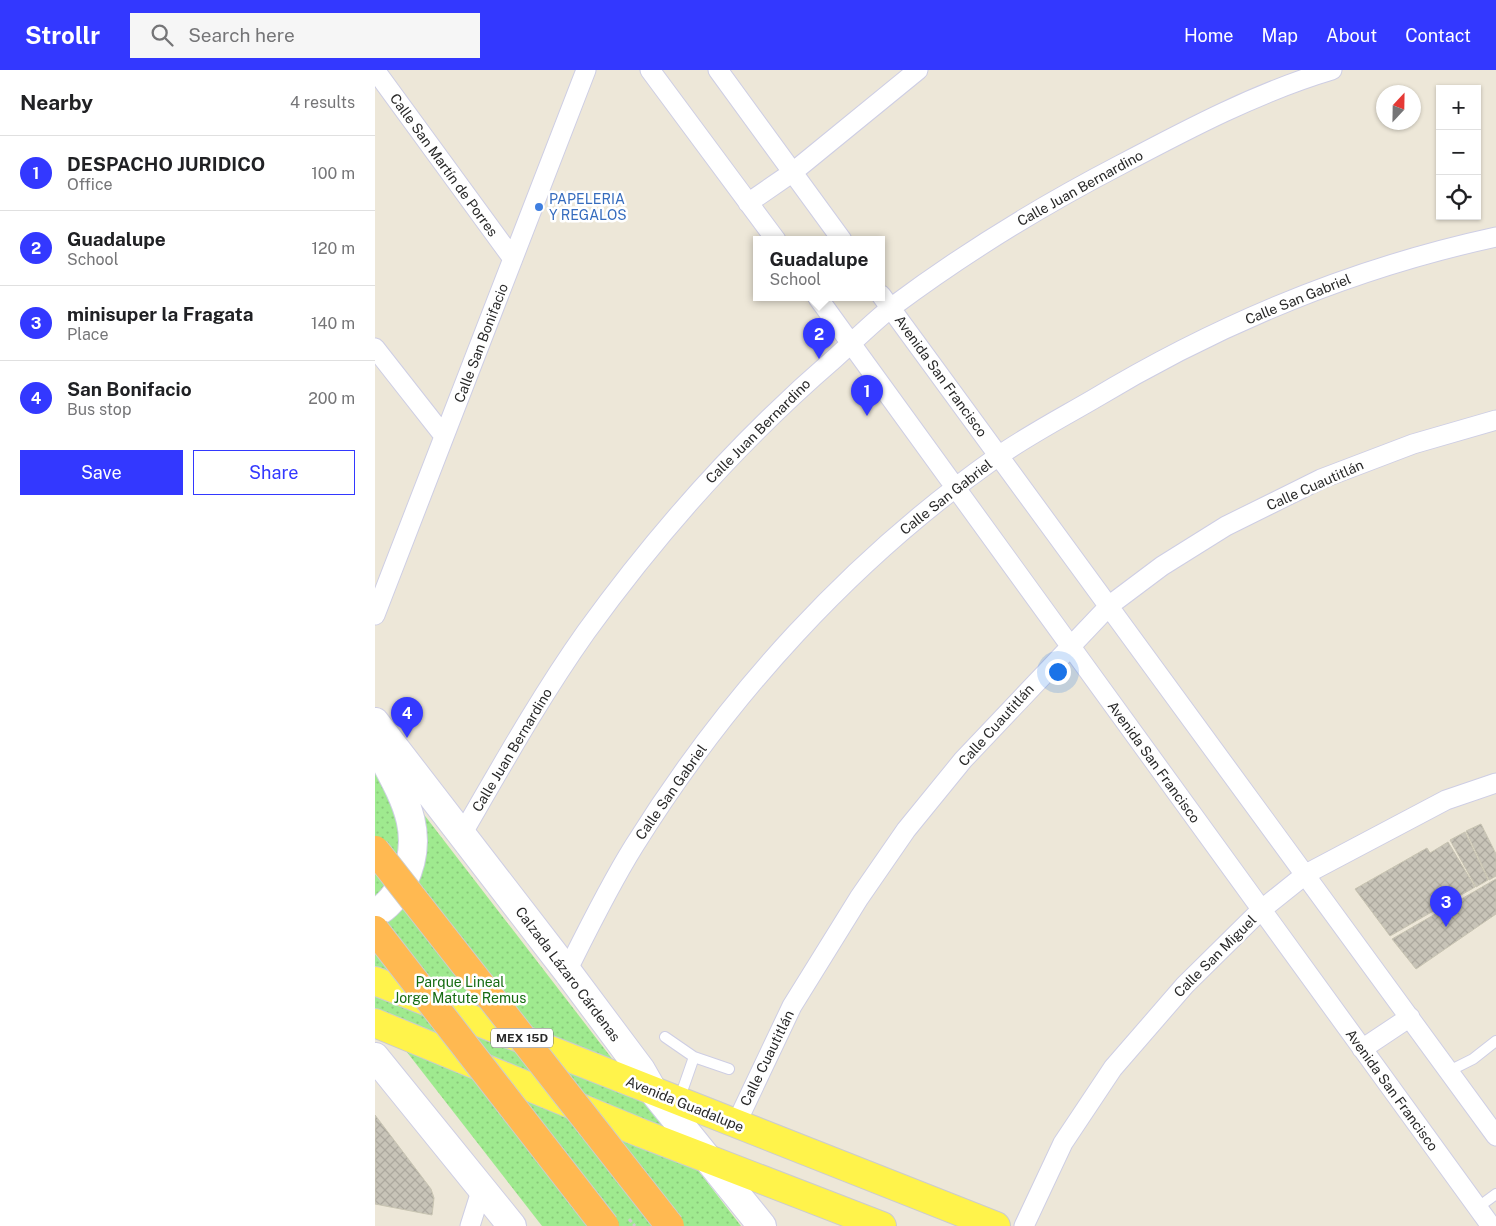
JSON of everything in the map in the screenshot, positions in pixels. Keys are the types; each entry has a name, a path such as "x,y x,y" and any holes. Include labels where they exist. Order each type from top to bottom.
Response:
{"highway":[{"name":"MEX 15D","path":"375,850 669,1226"},
{"name":"MEX 15D","path":"375,930 605,1226"}],"main road":[{"name":"Avenida Guadalupe","path":"375,981 996,1226"},
{"path":"375,1024 709,1159 882,1226"}],"street":[{"name":"Calle San Martín de Porres","path":"375,70 513,259"},
{"name":"Calle San Bonifacio","path":"375,615 586,70"},
{"path":"650,70 773,236"},
{"path":"718,70 839,236"},
{"path":"748,203 793,172 918,70"},
{"name":"Calle Juan Bernardino","path":"461,836 542,698 585,634 632,571 681,510 734,452 851,343 886,301 1090,180 1244,103 1332,70"},
{"name":"Calle San Gabriel","path":"567,971 597,910 633,848 679,778 729,711 782,648 838,589 898,534 957,486 1000,455 1140,371 1216,333 1293,298 1372,270 1451,247 1496,237"},
{"name":"Avenida San Francisco","path":"820,301 957,486 1070,646 1491,1226"},
{"name":"Avenida San Francisco","path":"886,301 1110,605 1496,1136"},
{"path":"375,348 444,436"},
{"name":"Calle Cuautitlán","path":"736,1124 792,1006 859,898 907,830 963,760 1110,605 1162,566 1226,526 1321,479 1413,444 1496,420"},
{"name":"Calzada Lázaro Cárdenas","path":"375,722 461,836 567,971 641,1070 653,1091 762,1226"},
{"path":"375,741 412,822 415,848 411,866 399,892 375,914"},
{"name":"Calle San Miguel","path":"1024,1226 1063,1143 1113,1068 1185,985 1261,910 1306,874 1446,800 1496,783"},
{"path":"1362,1049 1410,1017"},
{"path":"375,1057 512,1226"},
{"path":"471,1226 482,1188"}],"lane":[{"path":"665,1037 694,1057 729,1069"},
{"path":"1449,1071 1473,1059 1496,1041"},
{"path":"678,1101 694,1057"},
{"path":"1477,1208 1496,1194"}],"green space":[{"name":"Parque Lineal Jorge Matute Remus","path":"375,751 741,1226 542,1226 375,1011"}],"building":[{"path":"1481,824 1496,854 1496,876 1489,880 1466,831"},
{"path":"1465,832 1488,880 1476,887 1450,840"},
{"path":"1448,842 1475,887 1390,936 1355,889 1427,848 1430,853"},
{"path":"1496,879 1496,914 1416,969 1392,939"},
{"path":"375,1115 431,1189 434,1198 432,1215 375,1204"}],"place":[{"name":"PAPELERIA Y REGALOS","path":"539,207"},
{"name":"Guadalupe","path":"819,359"},
{"name":"DESPACHO JURIDICO","path":"867,416"},
{"name":"San Bonifacio","path":"407,738"},
{"name":"minisuper la Fragata","path":"1446,927"}]}
